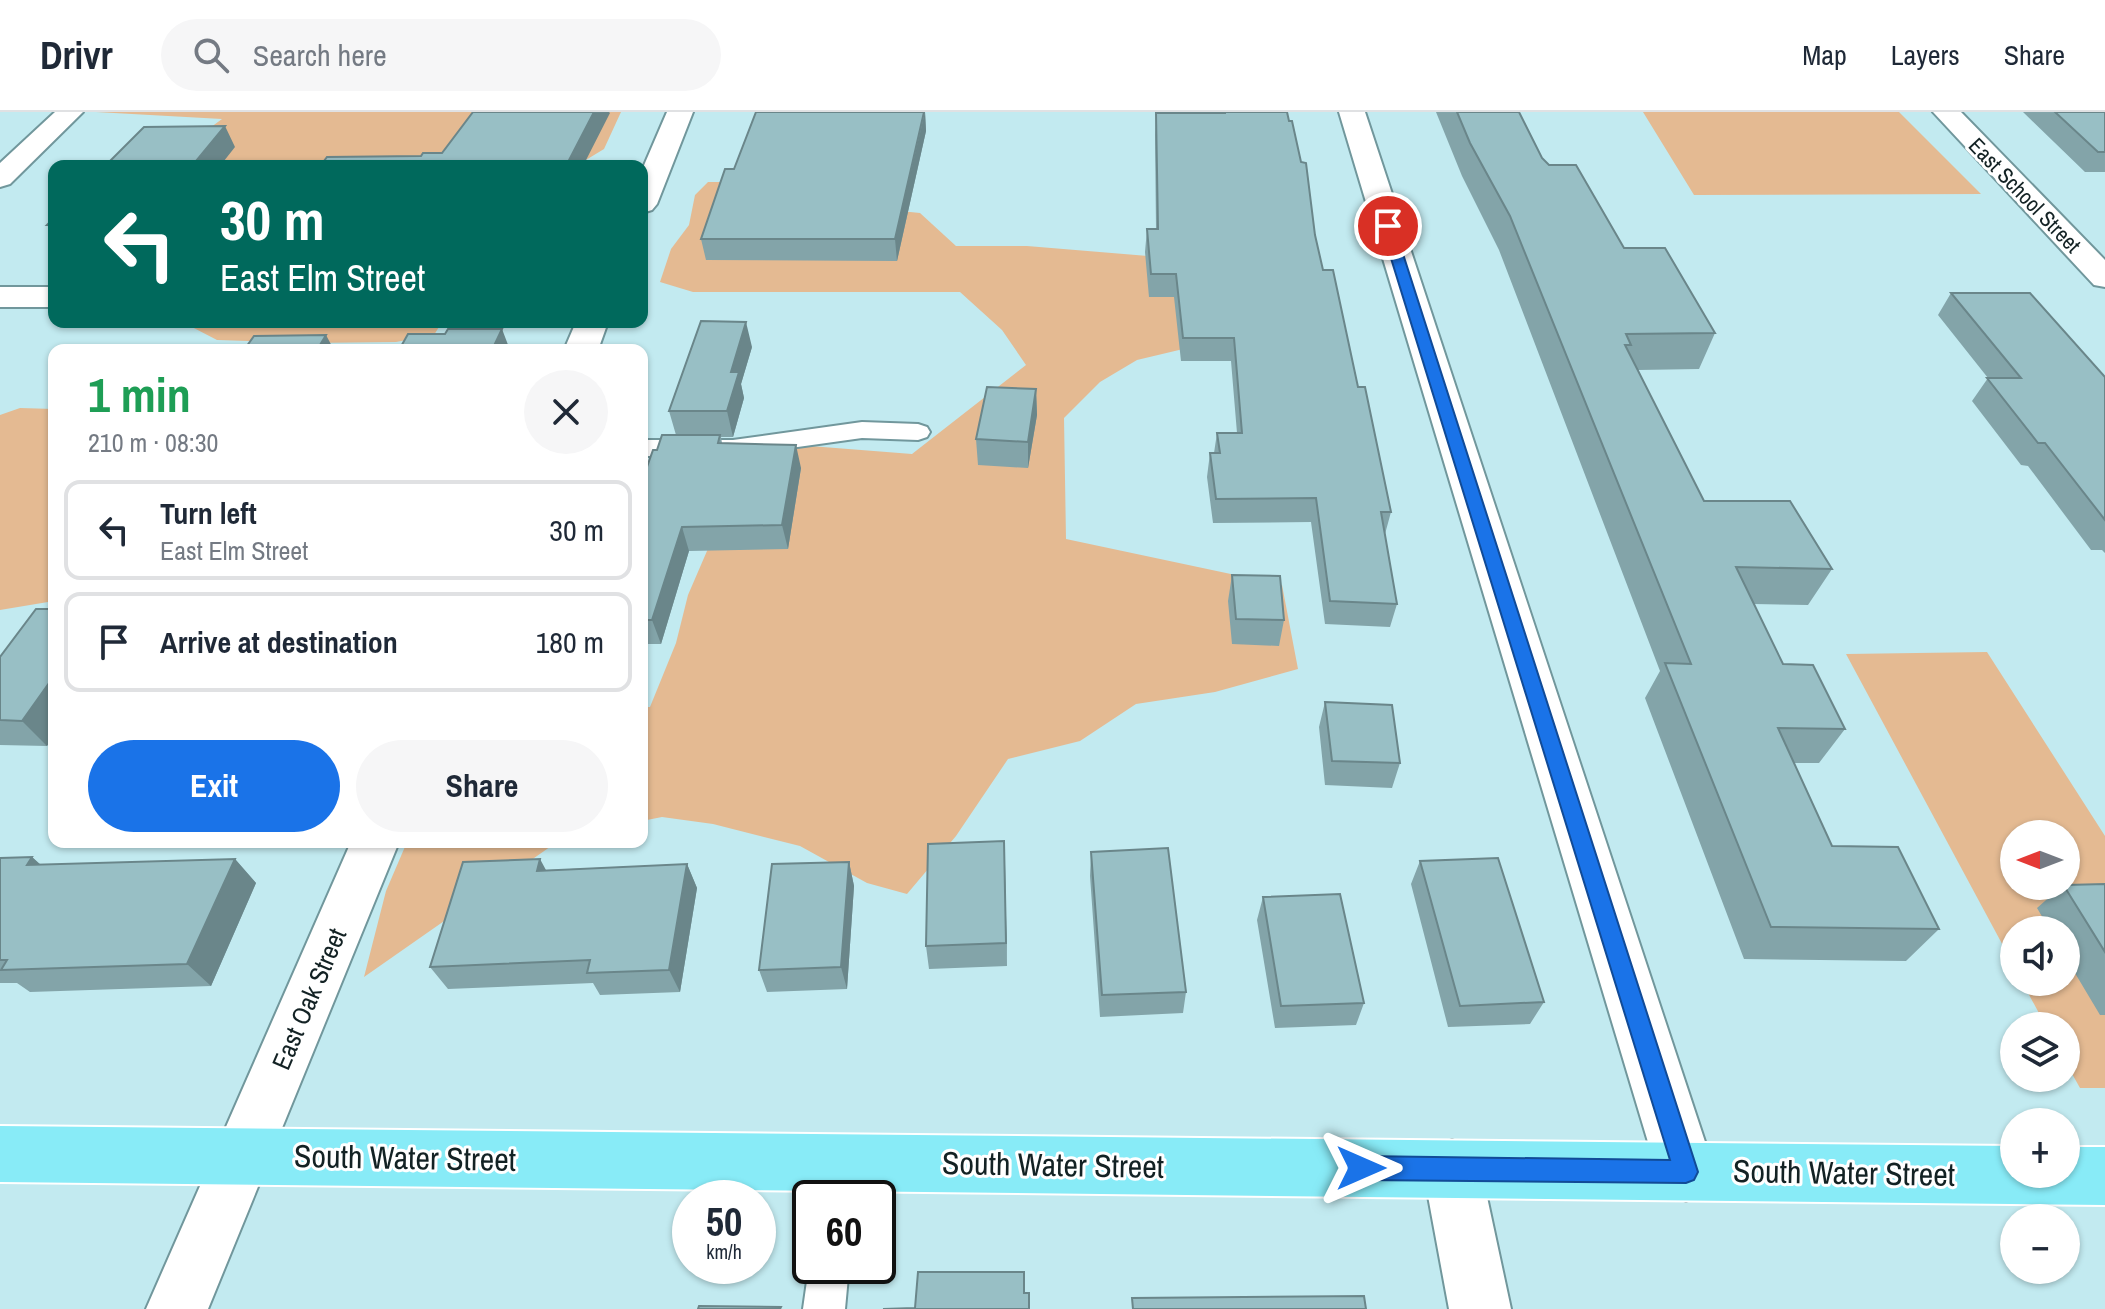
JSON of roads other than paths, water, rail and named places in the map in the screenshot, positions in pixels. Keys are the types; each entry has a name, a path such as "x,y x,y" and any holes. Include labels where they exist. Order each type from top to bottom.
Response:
{"main road":[{"name":"South Water Street","path":"0,1154 242,1157 839,1180 1452,1169 2105,1176"}],"street":[{"path":"0,178 70,112"},
{"path":"648,189 680,112"},
{"path":"1352,112 1686,1172"},
{"name":"East School Street","path":"1946,112 2105,278"},
{"path":"0,297 48,297"},
{"name":"East Oak Street","path":"177,1309 372,848"},
{"path":"1452,1169 1480,1309"}],"lane":[{"path":"648,448 733,448 862,430 918,432"},
{"path":"824,1309 826,1284"}]}
